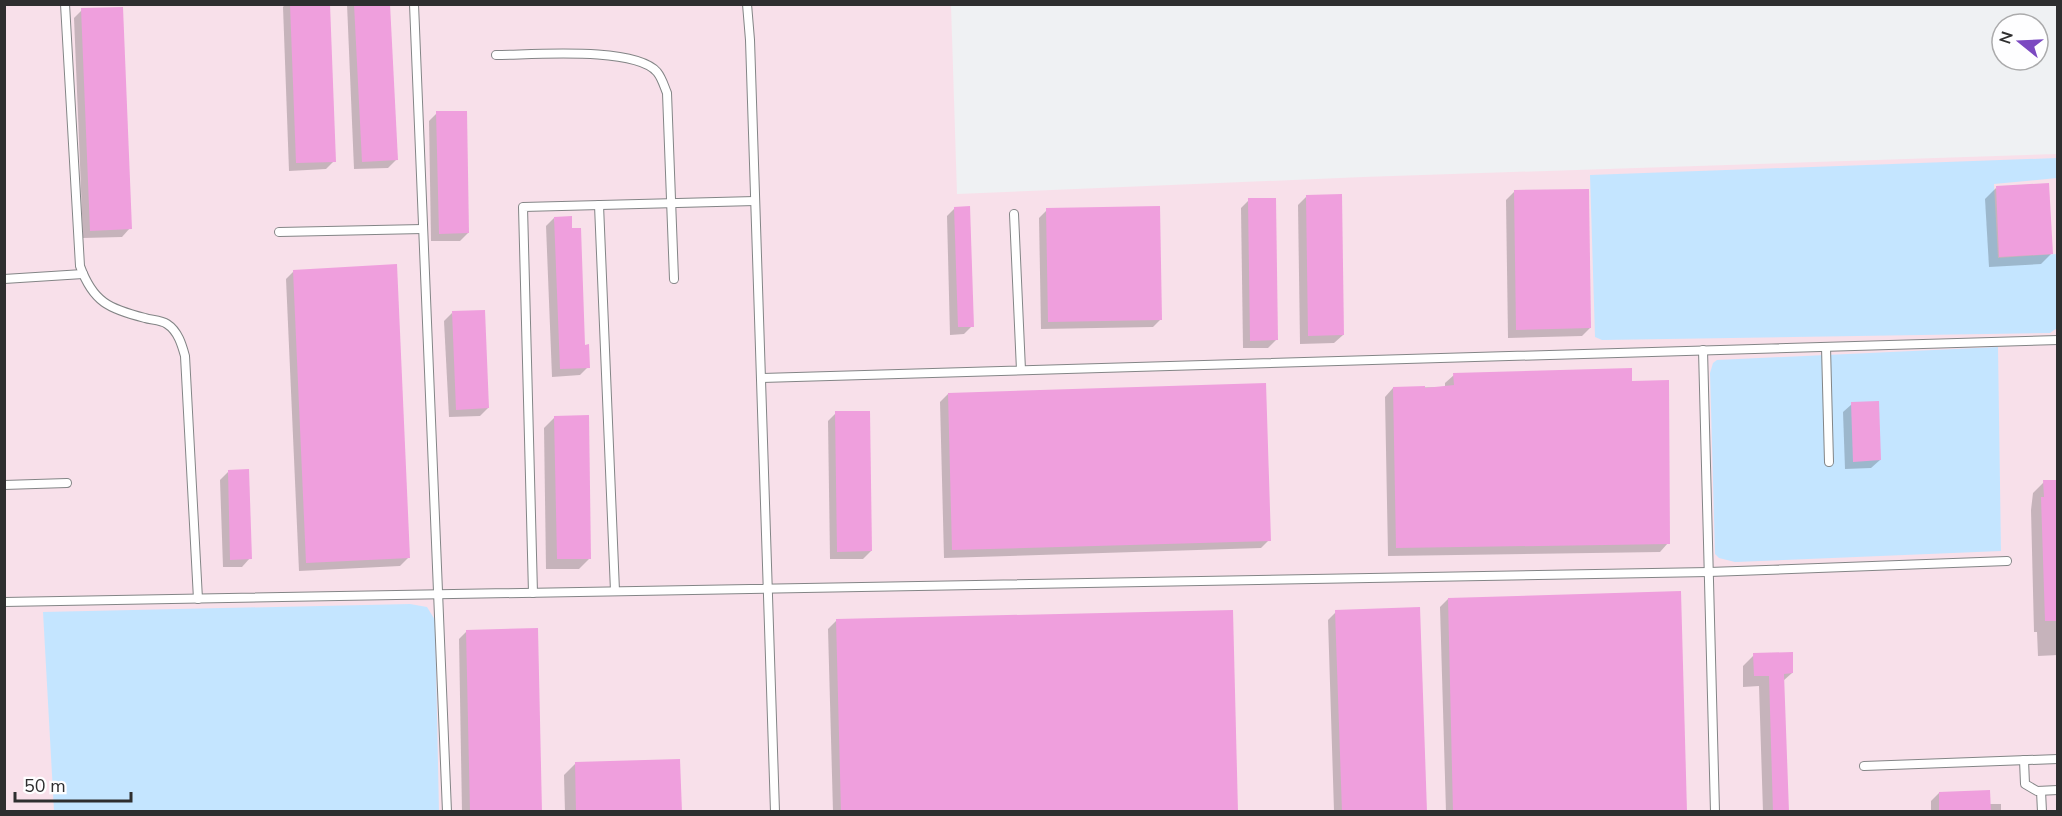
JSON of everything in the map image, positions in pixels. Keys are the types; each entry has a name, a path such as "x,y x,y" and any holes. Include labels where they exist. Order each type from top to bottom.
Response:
{"lane":[{"path":"65,4 81,266 96,297 108,306 167,324 181,342 185,356 198,599"},
{"path":"414,4 447,812"},
{"path":"747,4 775,812"},
{"path":"496,55 618,56 642,63 658,72 666,93 674,279"},
{"path":"533,593 523,207 755,201"},
{"path":"598,205 615,591"},
{"path":"1014,214 1021,370"},
{"path":"279,231 423,229"},
{"path":"4,279 83,274"},
{"path":"761,378 2058,340"},
{"path":"1826,346 1829,462"},
{"path":"1703,350 1715,812"},
{"path":"4,485 67,483"},
{"path":"4,603 1709,572 2007,561"},
{"path":"1864,766 2058,759"},
{"path":"2024,760 2025,784 2041,791 2058,790"},
{"path":"2041,791 2042,812"}],"shaded area":[{"path":"5,5 951,5 957,194 1363,177 2057,154 2057,811 5,812"},
{"path":"2057,158 2057,178 1994,184 1998,258 2057,254 2057,328 2050,333 1602,340 1595,337 1590,175"},
{"path":"1998,347 2001,551 1735,562 1719,558 1715,554 1710,373 1713,363 1717,360"},
{"path":"410,604 427,607 435,620 439,811 54,811 43,612"}],"building":[{"path":"290,4 330,4 336,162 296,163"},
{"path":"354,4 390,4 398,160 362,162"},
{"path":"123,7 132,229 90,231 81,8"},
{"path":"436,111 467,111 469,233 439,234"},
{"path":"2049,183 2053,254 1999,257 1996,186"},
{"path":"1589,189 1591,328 1516,330 1514,190"},
{"path":"1342,194 1344,335 1308,336 1306,195"},
{"path":"1248,198 1276,198 1278,340 1250,341"},
{"path":"970,206 974,327 958,327 954,207"},
{"path":"1160,206 1162,320 1048,322 1046,208"},
{"path":"572,216 572,228 581,228 585,345 589,344 590,368 560,369 554,217"},
{"path":"397,264 410,558 306,563 293,270"},
{"path":"485,310 489,408 456,410 452,311"},
{"path":"1632,368 1632,381 1669,380 1670,544 1396,548 1393,387 1425,386 1425,388 1454,385 1453,373"},
{"path":"1266,383 1271,541 952,550 948,393"},
{"path":"1879,401 1881,460 1853,462 1851,402"},
{"path":"835,411 870,411 872,551 837,552"},
{"path":"589,415 591,559 557,559 554,416"},
{"path":"249,469 252,559 230,560 228,470"},
{"path":"2043,480 2058,480 2058,621 2045,621 2041,497 2044,497"},
{"path":"1681,591 1687,812 1453,812 1448,598"},
{"path":"1420,607 1427,812 1342,812 1335,610"},
{"path":"1233,610 1238,812 841,812 836,619"},
{"path":"538,628 542,812 470,812 466,630"},
{"path":"1793,652 1793,673 1784,674 1789,812 1773,812 1769,676 1754,676 1753,653"},
{"path":"680,759 682,812 576,812 575,762"},
{"path":"1990,790 1991,812 1939,812 1939,792"}]}
